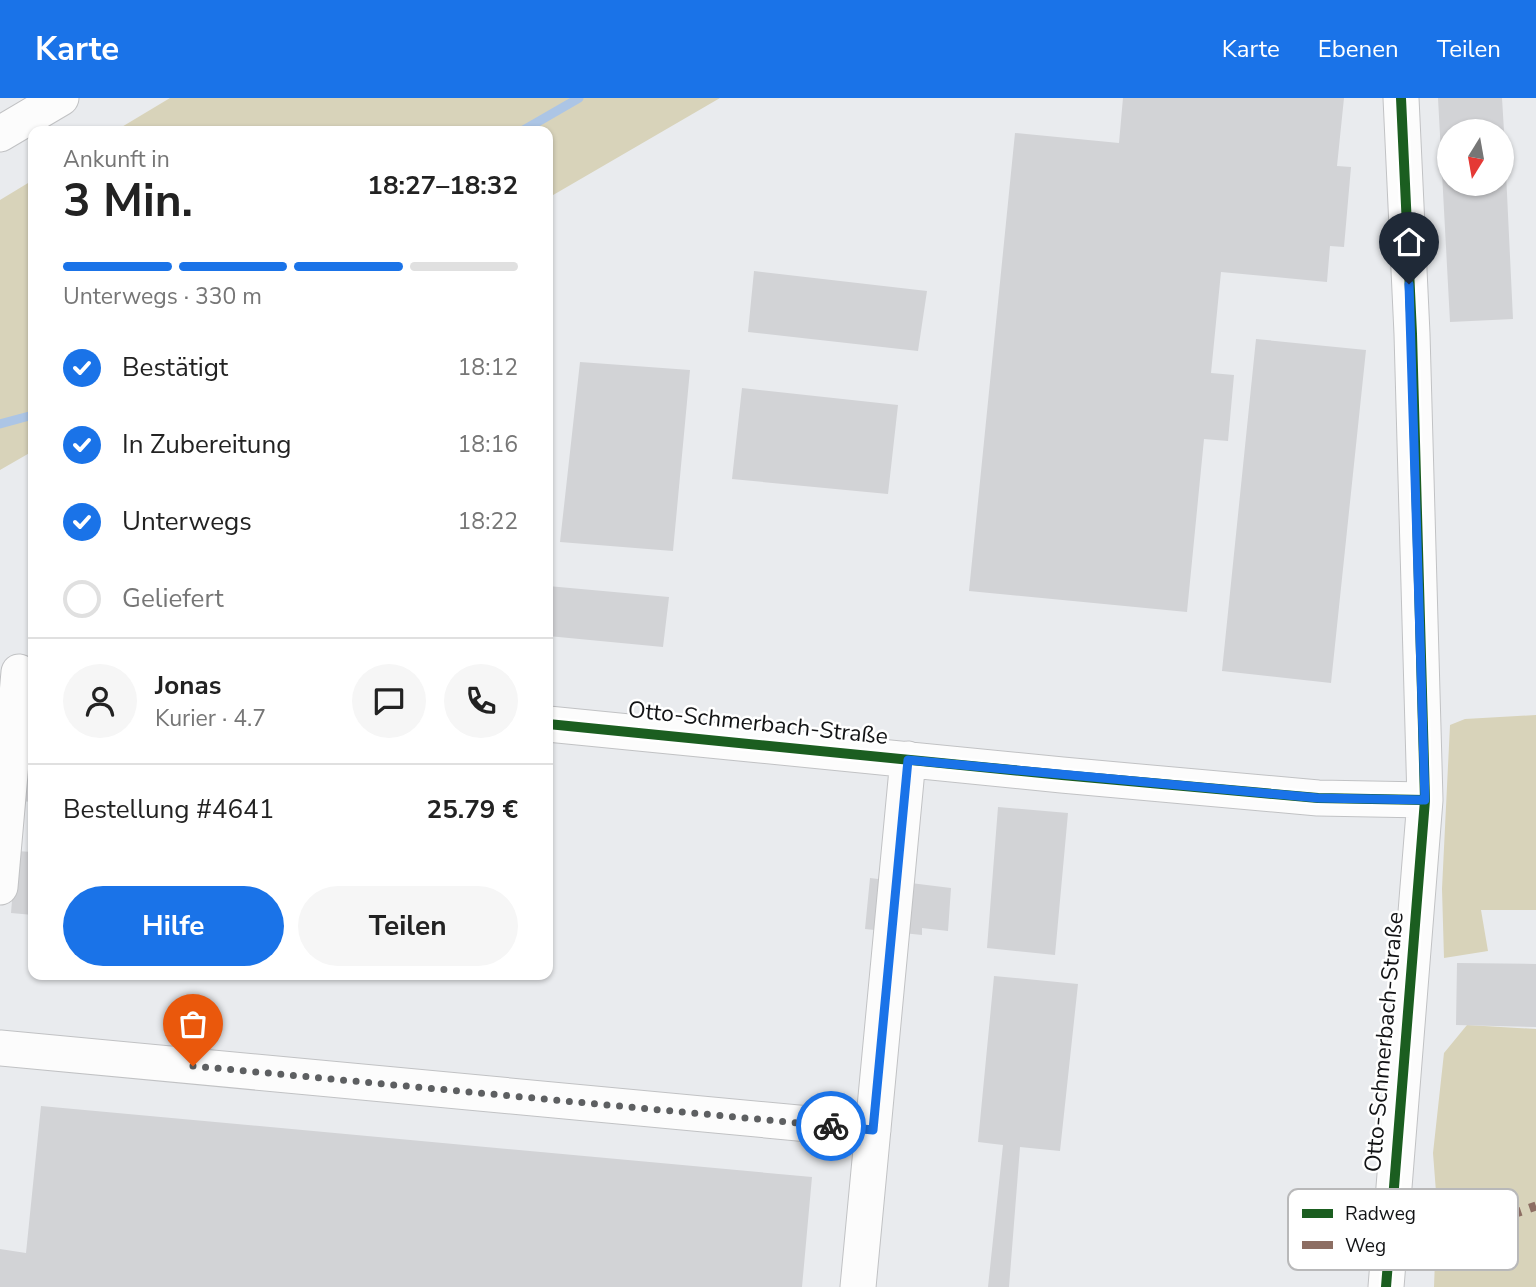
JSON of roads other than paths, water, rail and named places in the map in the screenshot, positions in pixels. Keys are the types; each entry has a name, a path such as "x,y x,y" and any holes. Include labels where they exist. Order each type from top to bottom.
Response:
{"street":[{"path":"0,134 61,98"},
{"name":"Otto-Schmerbach-Straße","path":"1394,1189 1425,800 1412,347 1401,98"},
{"path":"0,887 17,672"},
{"name":"Otto-Schmerbach-Straße","path":"553,724 1318,798 1425,800"},
{"path":"858,1287 908,760"},
{"path":"0,1048 873,1130"}],"waterway":[{"path":"531,126 579,98"},
{"path":"0,424 28,416"}]}
